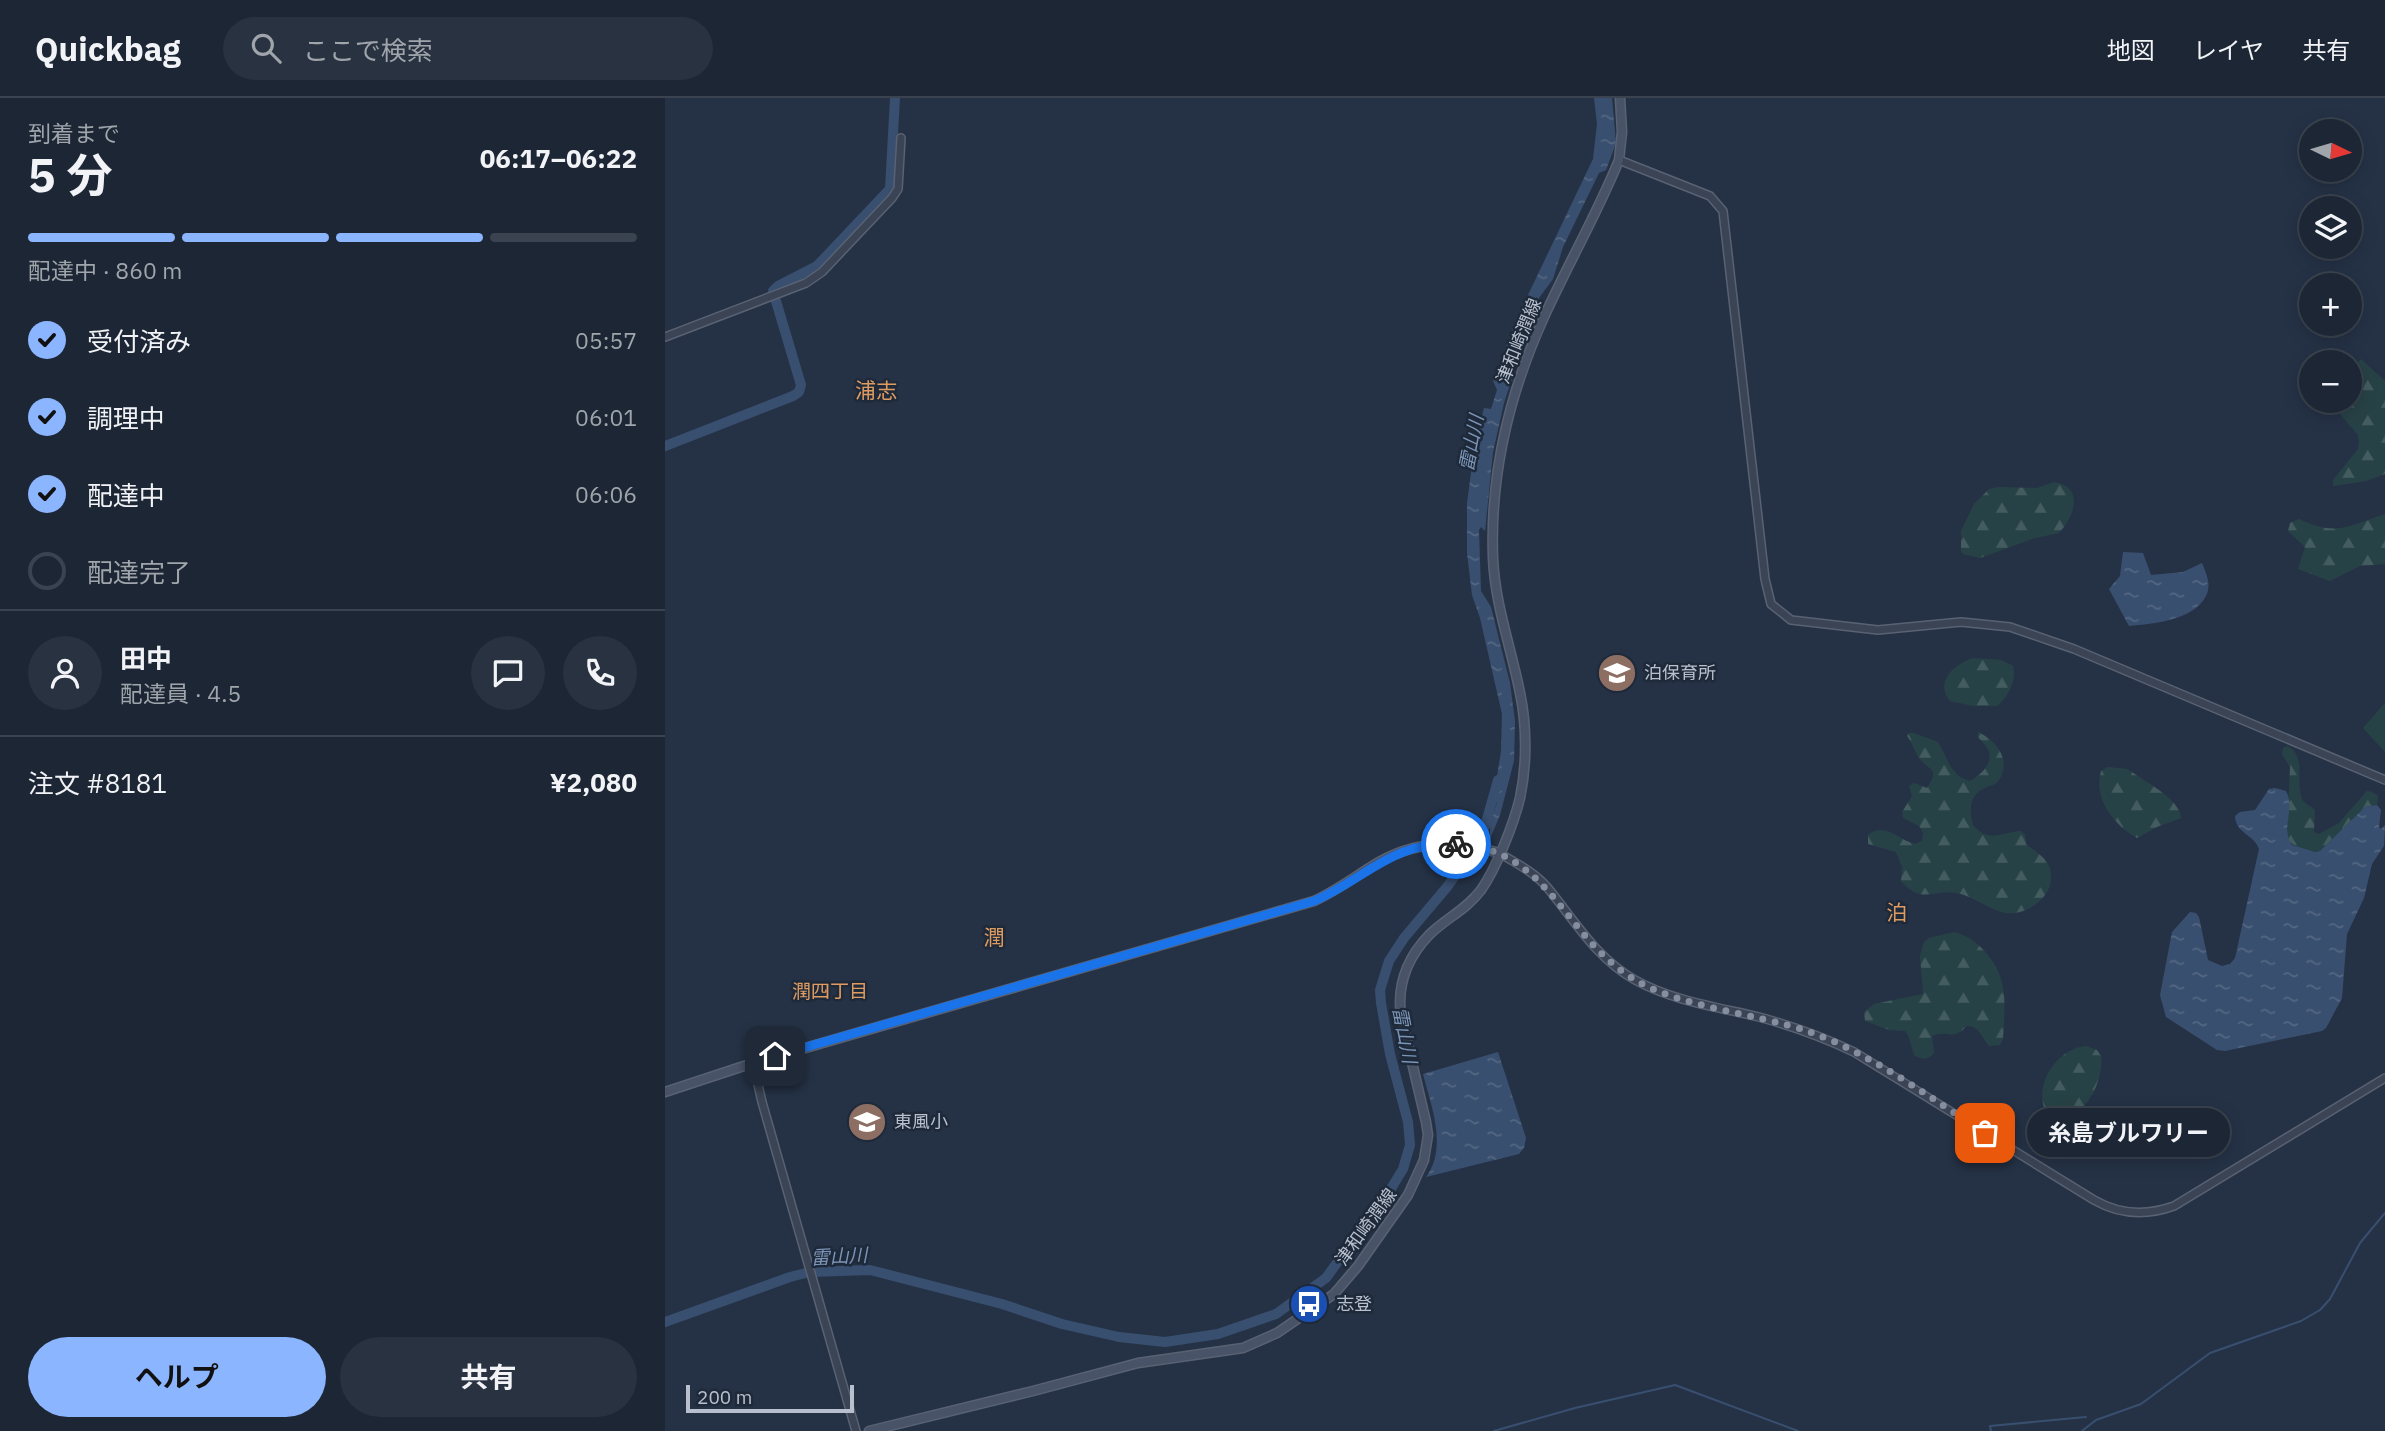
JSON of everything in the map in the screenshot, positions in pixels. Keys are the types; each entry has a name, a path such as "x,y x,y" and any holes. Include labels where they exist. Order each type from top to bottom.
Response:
{"main road":[{"name":"津和崎潤線","path":"869,1431 1138,1363 1243,1348 1277,1333 1334,1294 1358,1266 1415,1184 1424,1160 1428,1135 1401,1016 1399,998 1402,980 1415,954 1430,934 1456,916 1482,888 1499,853 1519,800 1525,755 1520,690 1502,626 1495,583 1493,532 1500,447 1517,384 1544,316 1594,217 1619,160 1622,132 1620,98"},
{"path":"665,1092 753,1063 1314,901 1341,888 1381,861 1419,846 1465,844 1499,853"}],"street":[{"path":"665,337 806,283 822,272 892,198 898,188 901,138"},
{"path":"1619,160 1710,196 1723,211 1767,594 1779,612 1800,623 1878,630 1973,622 2019,629 2074,649 2385,780"},
{"path":"1499,853 1532,873 1546,886 1593,946 1634,979 1679,998 1813,1033 1854,1052 2112,1209 2138,1213 2161,1211 2174,1206 2385,1078"},
{"path":"753,1063 856,1431"}],"green space":[{"path":"2362,360 2385,381 2385,474 2366,481 2333,486 2333,480 2358,449 2359,442 2358,435 2340,414 2362,413"},
{"path":"2054,482 2070,490 2074,503 2069,519 2059,533 2035,538 1980,558 1963,554 1961,531 1974,504 1989,489 2037,488"},
{"path":"2385,514 2385,564 2360,566 2330,581 2298,569 2305,547 2288,531 2290,523 2299,519 2323,528 2342,528"},
{"path":"1973,658 2001,660 2013,666 2011,688 1997,706 1973,706 1950,701 1946,694 1945,680 1949,674 1960,664"},
{"path":"2385,703 2385,752 2363,728"},
{"path":"1978,732 1996,745 2004,765 1998,782 1980,791 1973,799 1973,825 1989,835 2020,831 2025,834 2026,844 2045,859 2049,866 2050,885 2046,893 2024,911 2006,913 1956,893 1915,892 1901,881 1902,867 1896,852 1868,844 1868,835 1880,830 1915,844 1922,841 1923,833 1919,826 1903,818 1902,812 1912,796 1909,786 1914,783 1927,788 1933,772 1921,761 1907,736 1909,733 1938,742 1953,770 1969,781 1981,773 1990,757 1978,737"},
{"path":"2287,746 2293,750 2299,762 2302,799 2315,810 2314,832 2319,834 2339,823 2367,791 2378,796 2377,805 2365,807 2320,851 2302,849 2287,839 2290,767 2282,754 2283,748"},
{"path":"2108,767 2127,769 2154,786 2175,804 2181,818 2137,838 2129,833 2113,818 2103,801 2099,781 2101,771"},
{"path":"1954,932 1981,948 1999,974 2004,994 2003,1039 2000,1045 1989,1046 1977,1030 1967,1026 1957,1033 1932,1036 1934,1053 1927,1058 1920,1058 1914,1055 1905,1031 1889,1030 1865,1021 1864,1012 1874,1004 1923,994 1920,956 1924,942 1929,938"},
{"path":"2086,1046 2097,1050 2101,1056 2095,1089 2074,1115 2053,1122 2042,1100 2047,1075 2063,1055"}],"water":[{"path":"1594,98 1612,98 1616,143 1606,170 1599,173 1563,247 1553,279 1536,302 1518,345 1519,357 1504,403 1493,452 1485,531 1481,527 1479,530 1481,591 1491,607 1510,683 1515,721 1514,761 1500,815 1490,839 1490,823 1497,803 1496,783 1501,751 1502,714 1480,618 1472,595 1467,553 1467,503 1475,443 1484,408 1491,409 1497,390 1493,381 1517,318 1593,159 1597,124"},
{"path":"2123,552 2143,553 2151,575 2183,572 2202,563 2208,583 2206,596 2192,611 2183,616 2129,626 2109,589 2120,576"},
{"path":"2269,789 2286,791 2289,798 2287,832 2292,845 2320,851 2365,807 2377,805 2381,810 2379,827 2381,829 2385,825 2384,846 2372,864 2364,898 2347,934 2342,998 2326,1028 2225,1051 2217,1050 2166,1017 2160,995 2172,932 2190,912 2196,913 2208,960 2222,966 2230,964 2235,958 2259,849 2238,827 2235,816 2240,812 2255,810"},
{"path":"1498,1052 1526,1138 1524,1148 1519,1154 1426,1177 1433,1166 1437,1140 1423,1074"}],"waterway":[{"path":"665,446 799,392 801,385 773,291 817,266 890,189 895,98"},
{"name":"雷山川","path":"665,1322 790,1277 810,1272 870,1270 1002,1304 1062,1324 1119,1337 1165,1342 1218,1334 1276,1314 1326,1278 1403,1169 1410,1145 1408,1122 1390,1054 1380,990 1389,961 1404,938 1467,859 1485,826 1498,780"},
{"path":"2082,1431 2096,1420 2141,1404 2210,1353 2301,1321 2320,1310 2330,1299 2360,1243 2385,1213"},
{"path":"1494,1431 1575,1408 1675,1385 1798,1431"},
{"path":"1991,1431 1990,1426 2086,1417"}],"way so far":[{"path":"1456,844 1499,853 1532,873 1546,886 1593,946 1619,970 1634,979 1679,998 1813,1033 1870,1060 1985,1133"}],"place":[{"name":"泊保育所","path":"1617,673"},
{"name":"東風小","path":"867,1122"},
{"name":"糸島ブルワリー","path":"1985,1133"},
{"name":"志登","path":"1309,1304"}],"district":[{"name":"浦志","path":"876,391"},
{"name":"泊","path":"1897,913"},
{"name":"潤","path":"994,938"},
{"name":"潤四丁目","path":"830,991"}],"route":[{"path":"775,1056 1314,901 1341,888 1392,855 1428,844 1456,844"}]}
